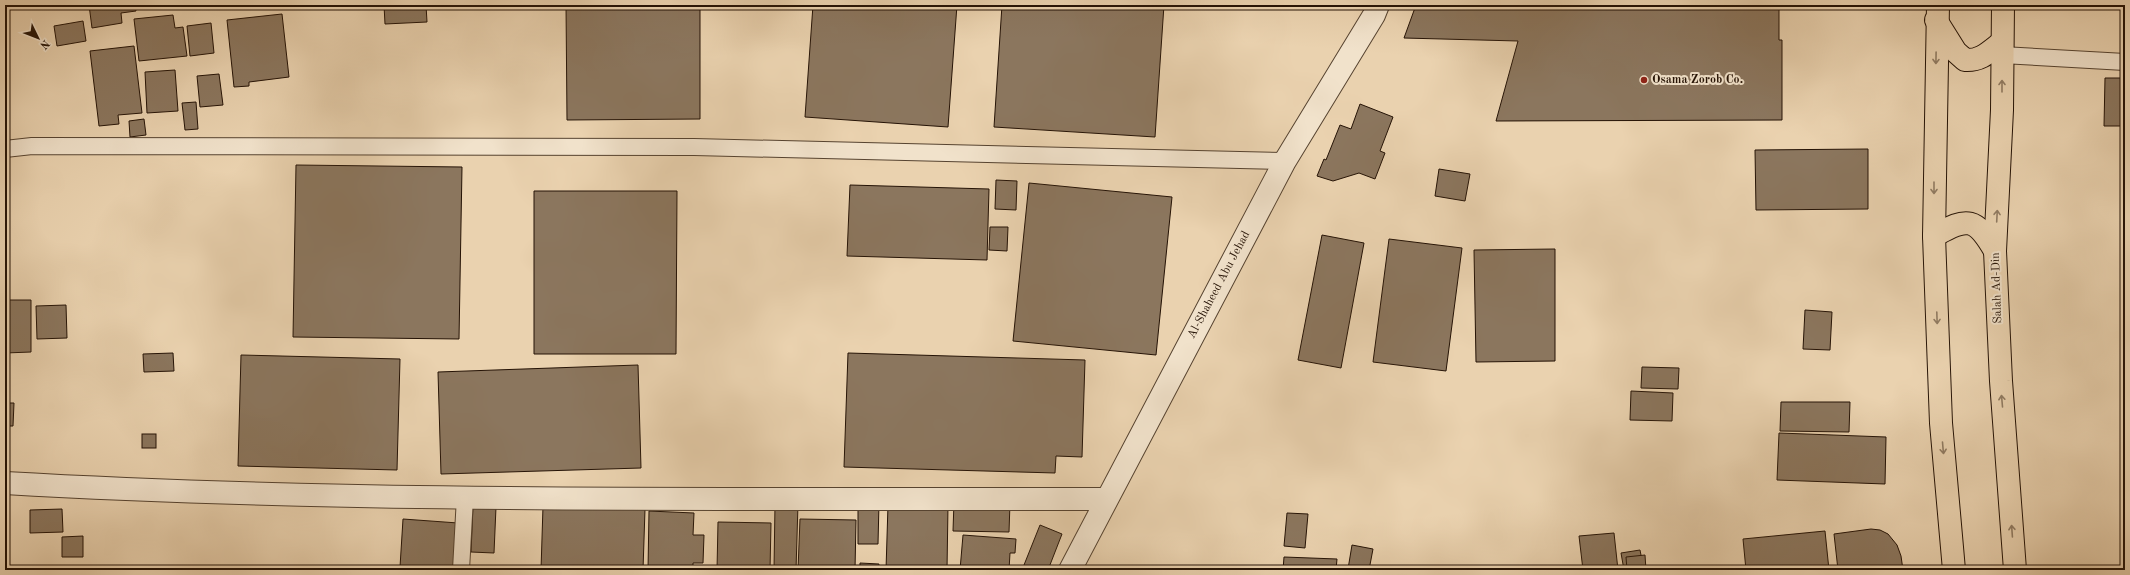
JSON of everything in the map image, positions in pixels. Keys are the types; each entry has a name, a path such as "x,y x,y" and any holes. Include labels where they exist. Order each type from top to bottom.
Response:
{"highway":[{"name":"Salah Ad-Din","path":"2003,5 2002,110 1995,251 2001,381 2015,570"},
{"path":"1937,13 1956,52 1965,60 1976,60 2002,49"},
{"path":"1937,13 1934,236 1941,423 1954,570"},
{"path":"1934,236 1952,225 1966,223 1983,231 1995,251"}],"street":[{"name":"Al-Shaheed Abu Jehad","path":"1070,570 1285,161 1374,15 1378,5"},
{"path":"5,483 137,490 465,497 1106,499"}],"lane":[{"path":"2002,49 2125,62"},
{"path":"5,149 32,146 694,147 1285,161"},
{"path":"461,570 465,497"}],"building":[{"path":"89,5 135,5 136,11 121,13 122,23 92,28"},
{"path":"384,5 426,5 427,22 385,24"},
{"path":"566,5 700,5 700,119 567,120"},
{"path":"813,5 957,5 948,127 805,117"},
{"path":"1002,5 1164,5 1155,137 994,127"},
{"name":"Osama Zorob Co.","path":"1416,5 1779,5 1779,40 1782,40 1782,120 1496,121 1518,41 1404,38"},
{"path":"282,14 289,77 249,82 249,86 234,87 227,20"},
{"path":"173,15 175,28 183,27 187,56 139,61 134,19"},
{"path":"83,21 86,41 57,46 54,26"},
{"path":"211,23 214,53 190,56 187,26"},
{"path":"134,46 142,113 118,115 119,124 99,126 90,51"},
{"path":"175,70 178,111 147,113 145,72"},
{"path":"219,74 223,105 200,107 197,76"},
{"path":"2105,78 2125,78 2125,126 2104,126"},
{"path":"196,102 198,129 185,130 182,103"},
{"path":"1360,104 1393,117 1380,151 1385,153 1375,179 1359,173 1333,181 1317,176 1324,159 1326,160 1340,125 1351,129"},
{"path":"144,119 146,135 130,137 129,121"},
{"path":"1868,149 1868,209 1756,210 1755,150"},
{"path":"296,165 462,167 459,339 293,337"},
{"path":"1439,169 1470,174 1465,201 1435,196"},
{"path":"996,180 1017,181 1016,210 995,209"},
{"path":"1029,183 1172,197 1156,355 1013,341"},
{"path":"850,185 989,189 987,260 847,256"},
{"path":"534,191 677,191 676,354 534,354"},
{"path":"990,227 1008,227 1007,251 989,250"},
{"path":"1322,235 1364,243 1341,368 1298,360"},
{"path":"1389,239 1462,248 1446,371 1373,362"},
{"path":"1555,249 1555,361 1476,362 1474,250"},
{"path":"5,300 31,300 31,352 5,353"},
{"path":"66,305 67,338 37,339 36,306"},
{"path":"1805,310 1832,312 1830,350 1803,349"},
{"path":"173,353 174,371 144,372 143,354"},
{"path":"848,353 1085,360 1082,457 1056,456 1055,473 844,467"},
{"path":"241,355 400,359 397,470 238,466"},
{"path":"638,365 641,468 441,474 438,372"},
{"path":"1642,367 1679,368 1678,389 1641,388"},
{"path":"1631,391 1673,393 1672,421 1630,420"},
{"path":"1781,402 1850,402 1849,432 1780,431"},
{"path":"5,403 14,403 13,426 5,426"},
{"path":"1779,433 1886,437 1885,484 1777,480"},
{"path":"142,434 156,434 156,448 142,448"},
{"path":"954,502 1010,503 1009,532 953,531"},
{"path":"858,503 879,503 878,544 858,544"},
{"path":"775,504 798,504 796,570 774,570"},
{"path":"888,505 948,505 947,570 886,570"},
{"path":"473,506 496,507 494,553 471,552"},
{"path":"543,506 645,509 643,570 541,570"},
{"path":"62,509 63,532 30,533 30,510"},
{"path":"649,511 694,513 693,535 704,535 703,563 693,563 693,570 648,570"},
{"path":"1287,513 1308,514 1305,548 1284,546"},
{"path":"403,519 458,523 455,570 400,567"},
{"path":"800,519 856,520 855,570 798,570"},
{"path":"718,522 771,523 770,570 717,570"},
{"path":"1040,525 1062,534 1048,570 1022,570"},
{"path":"1871,529 1880,530 1888,534 1897,545 1901,556 1903,570 1838,570 1834,534"},
{"path":"1825,531 1829,570 1746,570 1743,539"},
{"path":"1614,533 1618,570 1583,570 1579,536"},
{"path":"963,535 1016,539 1015,553 1010,553 1009,570 960,570"},
{"path":"83,536 83,557 62,557 62,537"},
{"path":"1352,545 1373,549 1369,570 1348,569"},
{"path":"1640,550 1644,570 1624,570 1621,553"},
{"path":"1645,555 1646,570 1627,570 1626,557"},
{"path":"1284,557 1337,559 1336,570 1283,570"},
{"path":"860,563 879,564 878,570 860,570"},
{"path":"698,567 714,567 714,570 698,570"}],"place":[{"name":"Osama Zorob Co.","path":"1644,80"}]}
